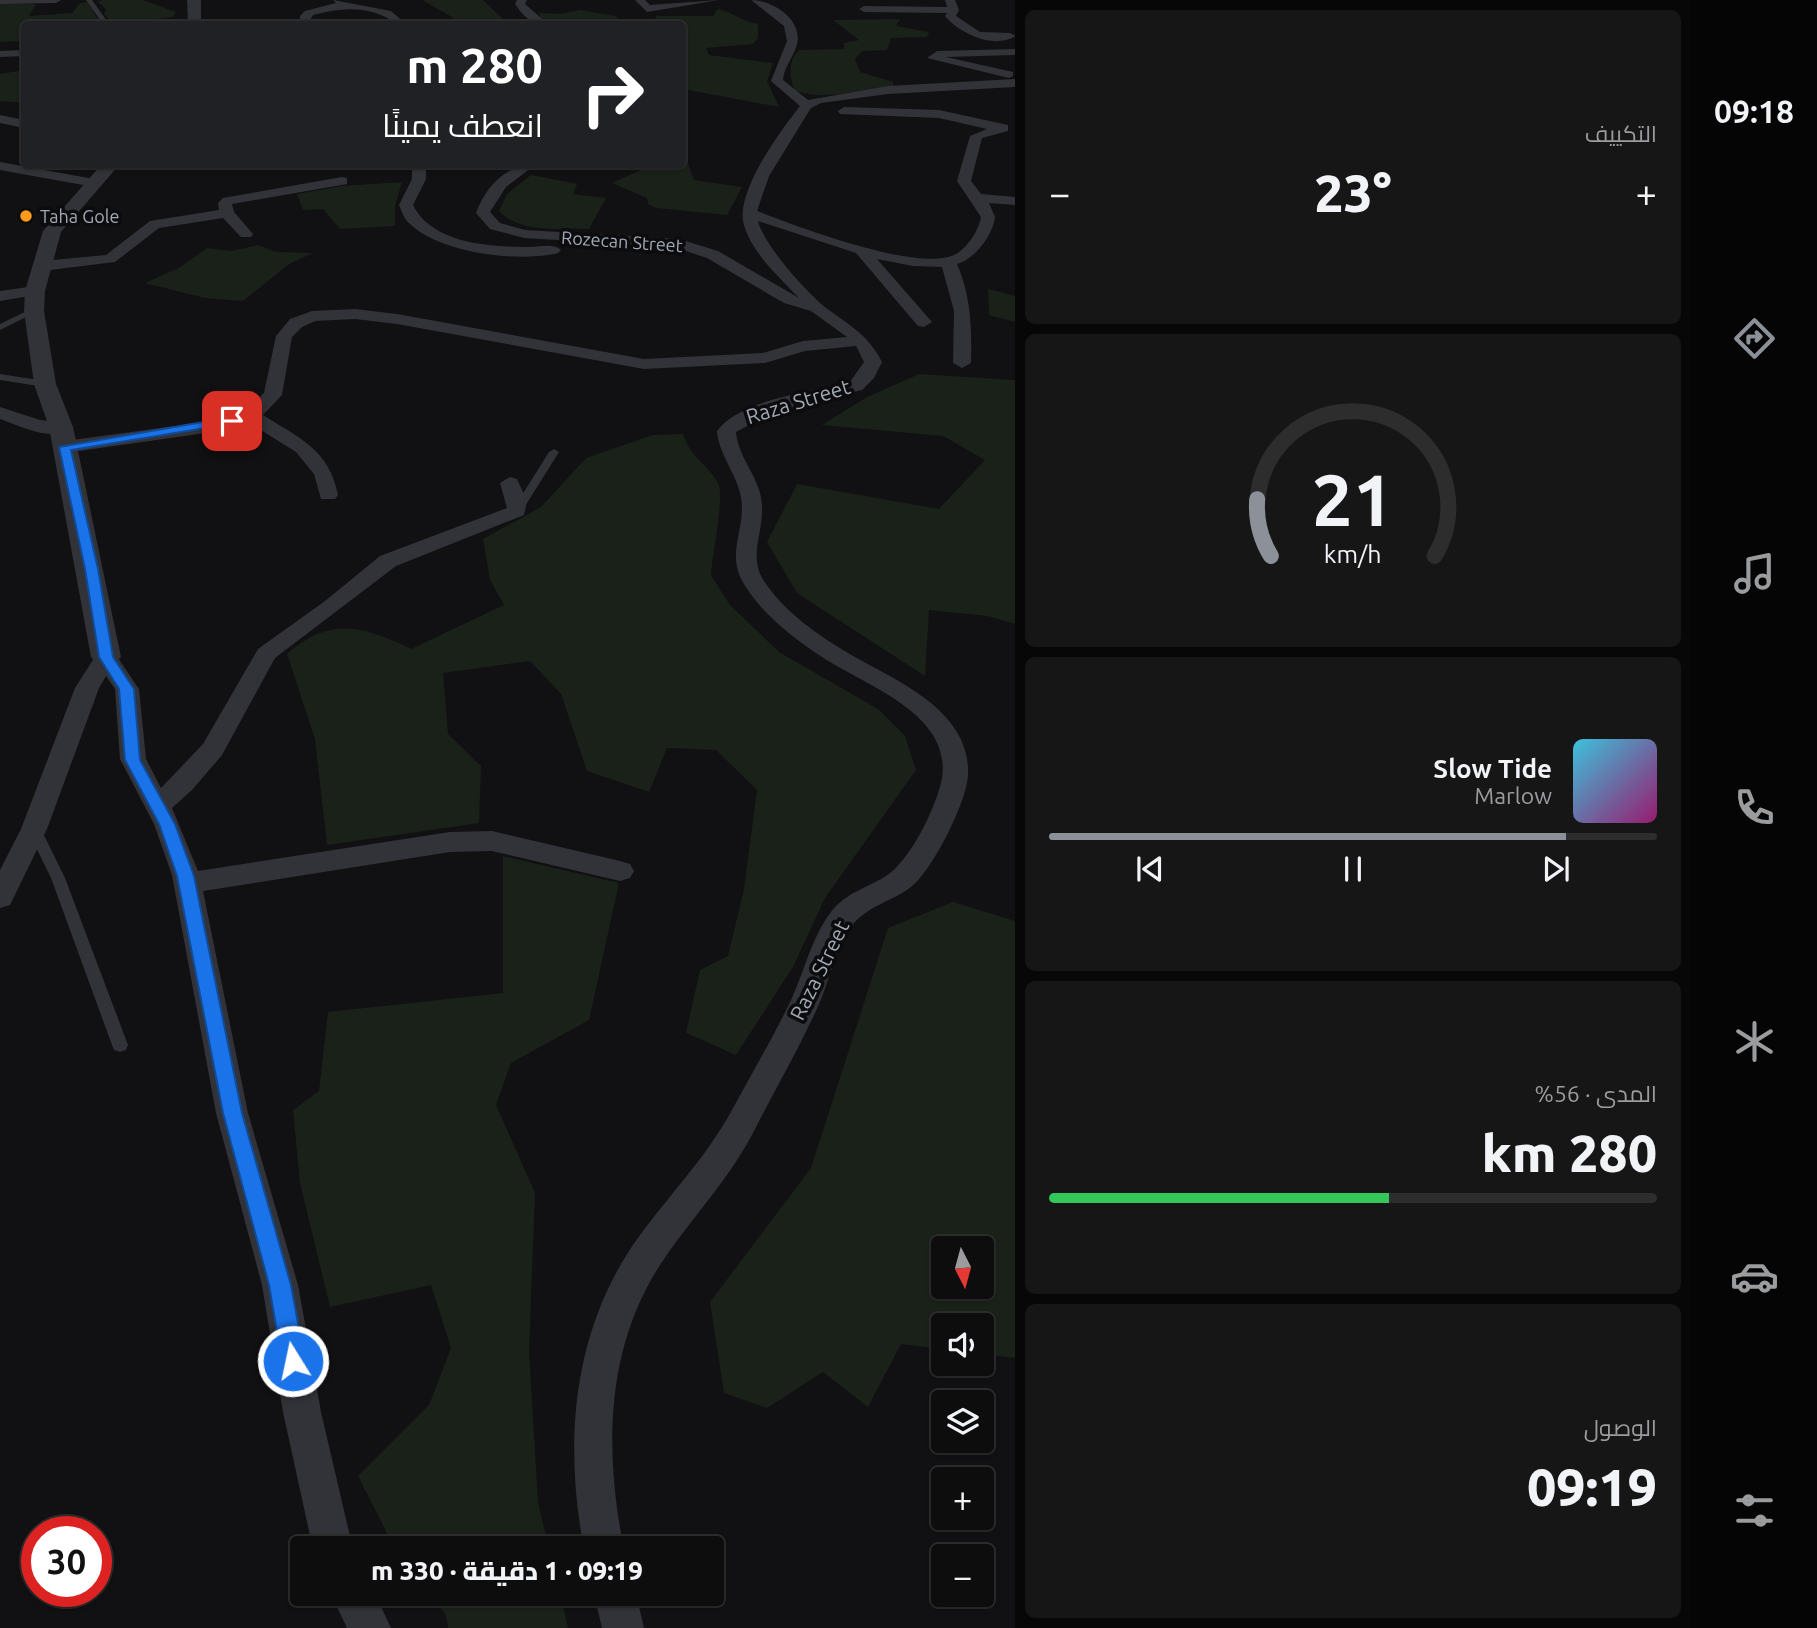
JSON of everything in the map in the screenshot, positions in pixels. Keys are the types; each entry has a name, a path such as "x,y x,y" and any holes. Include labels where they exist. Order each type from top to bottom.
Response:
{"street":[{"path":"0,2 56,0"},
{"path":"194,0 195,21"},
{"path":"522,0 520,4 527,14 538,21"},
{"path":"640,0 647,9 657,10 714,0"},
{"path":"756,0 786,18 793,35 793,43 777,70 777,81 804,109 899,110 950,116 1009,130"},
{"path":"304,21 304,16 309,13 341,2 383,11 397,21"},
{"path":"864,9 952,5 950,16 961,26 984,37 1015,35"},
{"path":"961,26 994,24"},
{"path":"1015,52 937,54 933,58 1015,76"},
{"path":"0,54 21,53"},
{"path":"860,341 836,319 822,313 757,238 749,213 765,173 804,109 818,100 888,90 1015,83"},
{"path":"0,119 21,123"},
{"path":"749,213 861,250 948,262 968,252 986,231 988,212 964,181 976,136 1009,130"},
{"path":"0,166 94,183"},
{"path":"108,168 52,231 34,301 45,384 63,437 91,569 106,657 127,689 133,760 158,805 187,883 232,1113 280,1285 302,1412 330,1536"},
{"path":"419,168 419,179 406,205 408,213 411,219 436,235 476,247 531,252 570,246 584,237"},
{"name":"Rozecan Street","path":"523,168 512,174 490,195 483,213 495,226 524,234 696,246 740,267 795,302 822,313"},
{"path":"246,234 227,213 225,203 228,201 342,181"},
{"path":"979,198 1015,201"},
{"path":"42,266 110,258 120,255 145,229 155,224 227,213"},
{"path":"861,250 924,322"},
{"path":"948,262 958,284 963,334 962,363"},
{"path":"0,296 34,301"},
{"path":"803,346 820,327 822,313"},
{"path":"0,413 63,437 213,426 251,416 273,395 284,336 296,323 312,316 355,314 397,319 645,364 765,358 803,346 860,341"},
{"name":"Raza Street","path":"602,1536 592,1476 595,1410 601,1355 621,1301 639,1266 711,1174 738,1130 810,991 832,933 849,910 904,878 920,859 955,776 951,750 943,733 927,713 901,692 839,658 798,629 754,583 744,565 743,547 751,519 752,498 730,449 726,431 732,422 750,414 856,386 868,374 873,362 860,341"},
{"path":"251,416 303,448 324,473 328,495"},
{"path":"158,805 183,784 213,749 266,654 334,606 388,561 417,548 505,518 517,511 517,501 510,483"},
{"path":"0,898 34,829 88,688 106,657"},
{"path":"187,883 450,842 492,841 620,871"},
{"path":"358,1606 370,1628"},
{"path":"618,1606 623,1628"}],"lane":[{"path":"89,0 104,21"},
{"path":"0,327 34,301"},
{"path":"0,377 45,384"},
{"path":"517,511 554,452"},
{"path":"34,829 58,878 120,1045"}],"shaded area":[{"path":"143,0 176,12 173,17 154,21 111,21 104,14 106,9 98,2"},
{"path":"422,0 483,0 505,21 455,21"},
{"path":"88,2 98,20 21,21 21,41 0,42 0,3 36,4 29,16 72,13 80,3"},
{"path":"718,9 758,24 758,38 753,44 706,48 709,55 773,63 767,81 779,107 686,90 686,21 655,21 656,16 713,16"},
{"path":"580,10 616,16 619,21 550,21 541,18 539,13 560,14"},
{"path":"900,19 896,26 929,32 927,37 891,38 887,50 862,51 855,59 860,72 893,82 893,86 830,95 794,90 791,64 799,50 844,49 844,43 859,40 833,20"},
{"path":"21,70 21,103 0,101 0,74"},
{"path":"686,163 694,180 742,187 727,215 656,208 648,204 647,198 612,183 645,168 686,168"},
{"path":"531,175 577,184 573,194 606,198 589,229 529,227 499,211 507,194"},
{"path":"402,182 395,206 395,226 340,229 323,209 303,210 297,194 342,186"},
{"path":"258,245 276,252 313,253 289,264 243,301 205,298 145,283 179,268 207,248 231,251"},
{"path":"988,289 1015,296 1015,322 989,315"},
{"path":"919,374 1015,380 1015,624 988,616 929,610 925,676 797,593 767,542 797,484 939,509 985,460 943,436 822,425 867,397"},
{"path":"683,434 695,456 718,483 720,490 711,575 730,605 779,652 878,709 905,736 916,770 825,898 793,967 736,1055 686,1033 700,970 728,956 744,889 757,790 716,750 667,748 649,792 587,771 561,694 530,661 443,673 448,734 481,766 479,823 327,845 315,739 287,654 318,634 347,629 362,630 411,649 504,605 490,580 483,539 541,507 586,458 653,435"},
{"path":"503,856 619,883 589,1020 511,1063 496,1105 535,1193 529,1351 538,1502 546,1536 388,1536 358,1476 429,1405 451,1348 431,1285 330,1307 300,1183 293,1110 319,1091 328,1012 503,993"},
{"path":"953,902 1015,921 1015,1358 994,1355 994,1313 931,1313 931,1348 901,1344 868,1407 823,1372 767,1408 724,1393 710,1302 811,1168 888,928"},
{"path":"439,1606 563,1606 568,1628 448,1628 446,1615"}],"place":[{"name":"Taha Gole","path":"26,216"}],"route":[{"path":"232,421 65,447 91,569 106,657 127,689 133,760 167,824 186,876 232,1113 280,1285 293,1361"}]}
